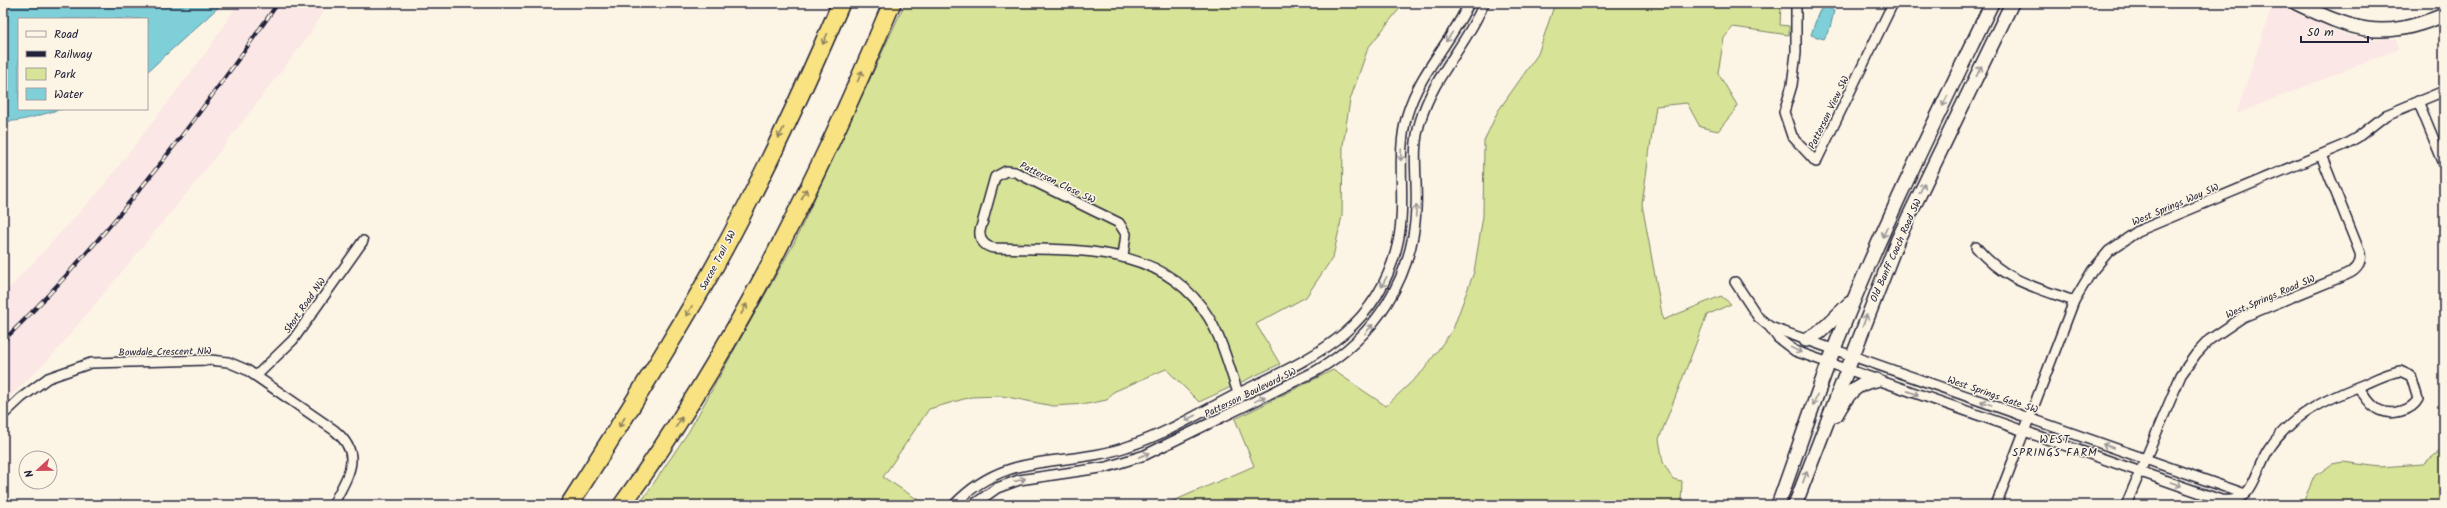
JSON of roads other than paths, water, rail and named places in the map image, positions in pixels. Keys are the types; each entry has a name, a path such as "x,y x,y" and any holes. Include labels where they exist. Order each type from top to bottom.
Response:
{"highway":[{"name":"Sarcee Trail SW","path":"569,505 626,416 708,277 761,176 841,3"},
{"path":"630,505 725,343 784,235 847,106 892,3"},
{"path":"622,505 658,455"}],"main road":[{"name":"Old Banff Coach Road SW","path":"1778,505 1834,350 1856,298 1917,159 1992,3"},
{"name":"Old Banff Coach Road SW","path":"1795,505 1898,239 2012,3"},
{"path":"2296,3 2342,24 2368,30 2383,31 2409,28 2444,15"},
{"path":"1806,340 1820,332 1856,298"},
{"path":"1816,449 1849,393 1864,382 1876,380"}],"street":[{"name":"Patterson Boulevard SW","path":"954,505 976,485 997,473 1020,464 1104,454 1154,436 1239,394 1329,346 1357,321 1374,300 1391,266 1400,234 1402,211 1400,167 1402,136 1418,85 1456,28 1469,3"},
{"name":"Patterson Boulevard SW","path":"973,505 984,496 1001,487 1027,478 1106,468 1159,449 1332,361 1360,338 1385,308 1402,277 1413,239 1416,208 1414,172 1416,138 1419,123 1432,89 1470,32 1484,3"},
{"name":"Patterson View SW","path":"1796,3 1796,53 1784,112 1792,136 1816,162 1893,3"},
{"name":"West Springs Way SW","path":"1996,505 2074,301 2092,271 2109,251 2138,231 2321,155 2358,137 2386,115 2444,91"},
{"path":"2418,101 2444,164"},
{"path":"1402,136 1416,138"},
{"name":"West Springs Road SW","path":"2126,505 2181,375 2196,354 2209,340 2237,320 2346,275 2355,270 2359,264 2360,253 2321,155"},
{"name":"Patterson Close SW","path":"1123,256 1126,234 1119,222 1015,172 1006,171 995,177 980,231 980,238 984,244 994,248 1101,253 1123,256 1137,260 1171,277 1199,304 1216,330 1244,407"},
{"name":"Short Road NW","path":"256,376 293,340 363,241"},
{"path":"1976,247 1993,267 2008,276 2074,301"},
{"path":"1735,282 1758,317 1770,327 1786,345 1830,364 2222,500 2231,501 2245,494 2252,485 2268,450 2288,426 2318,404 2358,387 2396,372 2405,372 2412,379 2418,399 2415,404 2406,410 2382,411 2374,407 2358,387"},
{"path":"1374,300 1385,308"},
{"name":"West Springs Gate SW","path":"1770,327 2245,494"},
{"name":"Bowdale Crescent NW","path":"3,415 21,398 48,378 90,363 219,360 238,365 334,430 348,444 352,456 351,464 333,505"},
{"path":"1104,454 1106,468"},
{"path":"976,485 984,496"}],"water":[{"path":"223,3 148,71 148,18 18,18 18,110 58,110 16,121 3,120 3,4"},
{"path":"1826,6 1834,11 1830,28 1824,39 1811,35 1819,11"}],"railway":[{"path":"3,341 41,302 114,221 182,136 247,48 278,3"}],"district":[{"name":"WEST SPRINGS FARM","path":"2055,445"}]}
